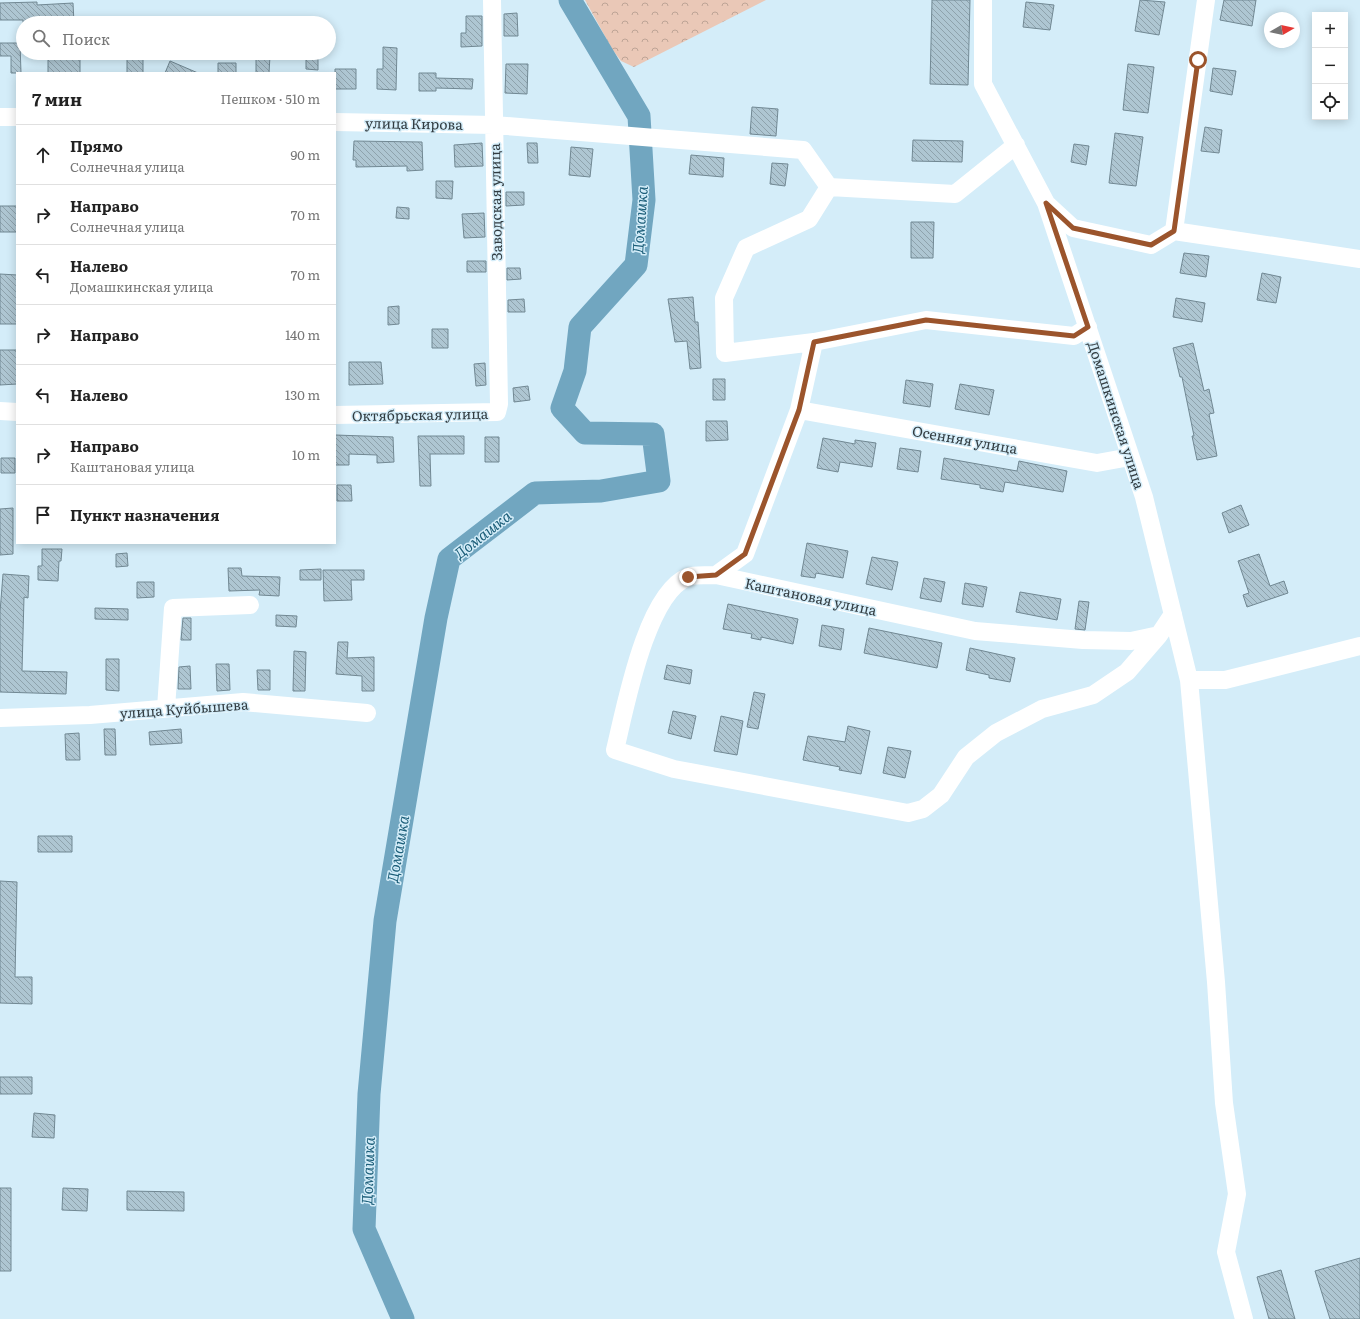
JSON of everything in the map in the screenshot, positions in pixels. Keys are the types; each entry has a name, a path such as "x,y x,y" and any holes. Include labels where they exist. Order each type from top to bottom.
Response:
{"street":[{"name":"Заводская улица","path":"492,0 498,404"},
{"name":"Домашкинская улица","path":"983,0 983,84 1046,203 1144,497 1189,680 1216,982 1224,1103 1237,1194 1226,1252 1244,1319"},
{"path":"1174,231 1206,0"},
{"path":"0,117 16,117"},
{"name":"улица Кирова","path":"336,122 494,124 803,150 829,187"},
{"path":"1016,145 954,194 829,187 809,219 746,248 724,298 725,353 814,342 926,320 1074,336 1088,327"},
{"path":"1046,203 1073,228 1151,245 1174,231 1360,259"},
{"path":"716,575 745,554 799,410 814,342"},
{"name":"Октябрьская улица","path":"336,415 497,412 498,404"},
{"name":"Осенняя улица","path":"799,410 1097,463 1130,457"},
{"path":"0,412 16,412"},
{"name":"Каштановая улица","path":"716,575 975,631 1107,641 1131,641 1159,635 1128,672 1093,695 1042,710 996,733 966,757 941,794 923,809 908,813 674,769 615,750 642,642 669,590 688,577 716,575"},
{"path":"166,708 173,608 250,605"},
{"path":"1159,635 1173,614"},
{"path":"1189,680 1225,680 1360,646"},
{"name":"улица Куйбышева","path":"0,718 90,715 242,702 367,713"}],"green space":[{"path":"585,0 766,0 634,67 621,61 612,49"}],"building":[{"path":"932,0 970,0 968,85 930,84"},
{"path":"1140,0 1165,2 1159,35 1135,31"},
{"path":"1224,0 1256,0 1252,26 1220,20"},
{"path":"37,2 37,5 73,3 74,16 16,16 16,20 0,20 0,3"},
{"path":"1026,2 1054,5 1050,30 1023,27"},
{"path":"517,13 518,36 504,36 504,14"},
{"path":"466,16 482,16 482,46 461,47 461,33 466,33"},
{"path":"0,43 16,43 16,60 21,60 21,72 11,73 11,56 0,56"},
{"path":"383,47 397,48 396,90 377,89 377,69 383,69"},
{"path":"48,60 80,60 80,72 48,72"},
{"path":"127,60 143,60 143,72 127,72"},
{"path":"256,60 270,60 269,72 256,72"},
{"path":"306,60 318,60 318,70 306,69"},
{"path":"170,61 196,72 165,72"},
{"path":"218,63 236,63 236,72 218,72"},
{"path":"506,64 528,64 527,94 505,93"},
{"path":"1128,64 1154,67 1148,113 1123,110"},
{"path":"1213,68 1236,71 1232,95 1210,91"},
{"path":"335,69 356,69 356,89 336,89"},
{"path":"419,73 436,73 436,78 473,79 472,89 436,88 436,91 419,91"},
{"path":"752,107 778,109 776,136 750,134"},
{"path":"1205,127 1222,130 1219,153 1201,151"},
{"path":"1115,133 1143,137 1136,186 1109,183"},
{"path":"913,140 963,141 962,162 912,161"},
{"path":"354,141 422,142 423,170 407,171 407,166 356,167 356,160 353,160"},
{"path":"482,143 483,166 455,167 454,145"},
{"path":"527,143 537,143 538,163 528,163"},
{"path":"1074,144 1089,146 1086,165 1071,162"},
{"path":"571,147 593,149 590,177 569,175"},
{"path":"691,155 724,158 723,177 689,174"},
{"path":"772,163 788,164 785,186 770,184"},
{"path":"436,181 453,181 452,199 436,198"},
{"path":"506,192 524,192 524,205 506,206"},
{"path":"0,206 16,206 16,232 0,232"},
{"path":"397,207 409,208 409,219 396,218"},
{"path":"484,213 485,237 464,238 462,214"},
{"path":"911,222 934,222 933,258 911,258"},
{"path":"1184,253 1209,256 1206,277 1180,273"},
{"path":"467,261 486,261 486,272 467,272"},
{"path":"507,268 520,268 521,279 507,280"},
{"path":"1262,273 1281,277 1276,303 1257,300"},
{"path":"0,274 16,275 16,324 0,324"},
{"path":"693,297 695,322 698,322 701,368 690,369 687,341 675,342 668,299"},
{"path":"1176,298 1205,303 1202,322 1173,317"},
{"path":"524,299 525,312 508,312 508,300"},
{"path":"399,306 399,324 388,325 388,307"},
{"path":"432,329 448,329 448,348 432,348"},
{"path":"1193,343 1204,391 1209,389 1214,413 1209,414 1217,456 1197,460 1192,436 1194,436 1182,377 1180,377 1173,348"},
{"path":"0,350 16,350 16,384 0,385"},
{"path":"349,362 381,362 383,384 349,385"},
{"path":"485,363 486,385 476,386 474,364"},
{"path":"713,379 725,379 725,400 713,400"},
{"path":"906,380 933,384 930,407 903,403"},
{"path":"960,384 994,390 989,415 955,409"},
{"path":"528,386 530,400 514,402 513,388"},
{"path":"706,421 727,421 728,440 706,441"},
{"path":"336,435 393,437 394,462 377,463 377,455 349,454 349,465 336,465"},
{"path":"418,436 464,436 464,454 430,454 431,486 420,486"},
{"path":"485,437 499,437 499,462 485,462"},
{"path":"823,438 855,444 855,440 876,443 872,467 840,462 838,472 817,468"},
{"path":"900,448 921,451 918,472 897,469"},
{"path":"1,458 15,458 15,473 1,473"},
{"path":"944,458 1017,471 1019,461 1067,471 1063,492 1005,482 1003,492 980,488 980,485 941,479"},
{"path":"337,485 351,485 352,501 337,501"},
{"path":"1241,505 1249,525 1229,533 1222,513"},
{"path":"13,508 13,554 0,555 0,509"},
{"path":"807,543 848,551 843,578 816,573 815,578 801,576"},
{"path":"42,549 62,549 61,561 59,561 58,581 38,580 38,566 42,566"},
{"path":"127,553 128,566 116,567 116,554"},
{"path":"1259,554 1270,586 1284,581 1288,593 1247,607 1243,595 1249,593 1238,561"},
{"path":"872,557 898,562 892,590 866,584"},
{"path":"228,568 241,568 242,576 280,577 279,596 259,595 260,590 229,591"},
{"path":"321,569 321,580 300,580 300,570"},
{"path":"323,570 364,570 364,580 351,580 352,600 324,601"},
{"path":"3,574 29,576 28,598 24,597 22,671 67,672 66,694 0,692 0,612"},
{"path":"924,578 945,582 941,602 920,598"},
{"path":"137,582 154,582 154,597 137,598"},
{"path":"965,583 987,587 983,607 962,604"},
{"path":"1020,592 1061,599 1057,620 1016,612"},
{"path":"1079,601 1089,602 1085,630 1075,629"},
{"path":"728,604 798,619 793,644 761,637 761,640 751,638 752,634 723,629"},
{"path":"95,608 128,609 128,620 95,619"},
{"path":"276,615 297,616 296,627 276,626"},
{"path":"183,618 191,618 191,640 181,640"},
{"path":"822,625 844,629 841,650 819,646"},
{"path":"869,628 942,643 937,668 864,653"},
{"path":"338,642 348,642 347,658 374,657 374,691 362,691 362,676 336,674"},
{"path":"970,648 1015,658 1010,682 989,678 989,675 966,670"},
{"path":"294,651 306,652 305,691 293,691"},
{"path":"106,659 119,659 119,691 106,690"},
{"path":"216,664 229,664 230,690 217,691"},
{"path":"667,665 692,670 690,684 664,679"},
{"path":"190,666 191,689 178,689 179,667"},
{"path":"257,670 270,670 270,690 258,690"},
{"path":"754,692 765,694 758,729 747,727"},
{"path":"673,711 696,716 691,739 668,733"},
{"path":"721,716 743,721 737,755 714,751"},
{"path":"848,726 870,731 861,774 839,770 840,767 803,760 808,736 845,742"},
{"path":"104,729 115,729 116,755 105,755"},
{"path":"181,729 182,743 150,745 149,732"},
{"path":"79,733 80,760 66,760 65,734"},
{"path":"888,747 911,751 905,778 883,773"},
{"path":"38,836 72,836 72,852 38,852"},
{"path":"0,881 17,882 15,977 32,977 32,1004 0,1003"},
{"path":"0,1077 32,1077 32,1094 0,1094"},
{"path":"34,1113 55,1115 54,1138 32,1137"},
{"path":"0,1188 11,1188 11,1271 0,1271"},
{"path":"63,1188 88,1189 87,1211 62,1210"},
{"path":"127,1191 184,1192 184,1211 127,1210"},
{"path":"1360,1258 1360,1319 1330,1319 1315,1271"},
{"path":"1281,1270 1295,1319 1269,1319 1257,1277"}],"waterway":[{"name":"Домашка","path":"403,1319 364,1229 369,1094 385,921 436,618 449,559 535,493 601,491 659,481 653,434 585,433 562,408 575,371 580,327 636,265 644,200 639,116 570,0"}],"route":[{"path":"688,577 716,575 745,554 799,410 814,342 926,320 1074,336 1088,327 1046,203 1073,228 1151,245 1174,231 1198,60"}]}
